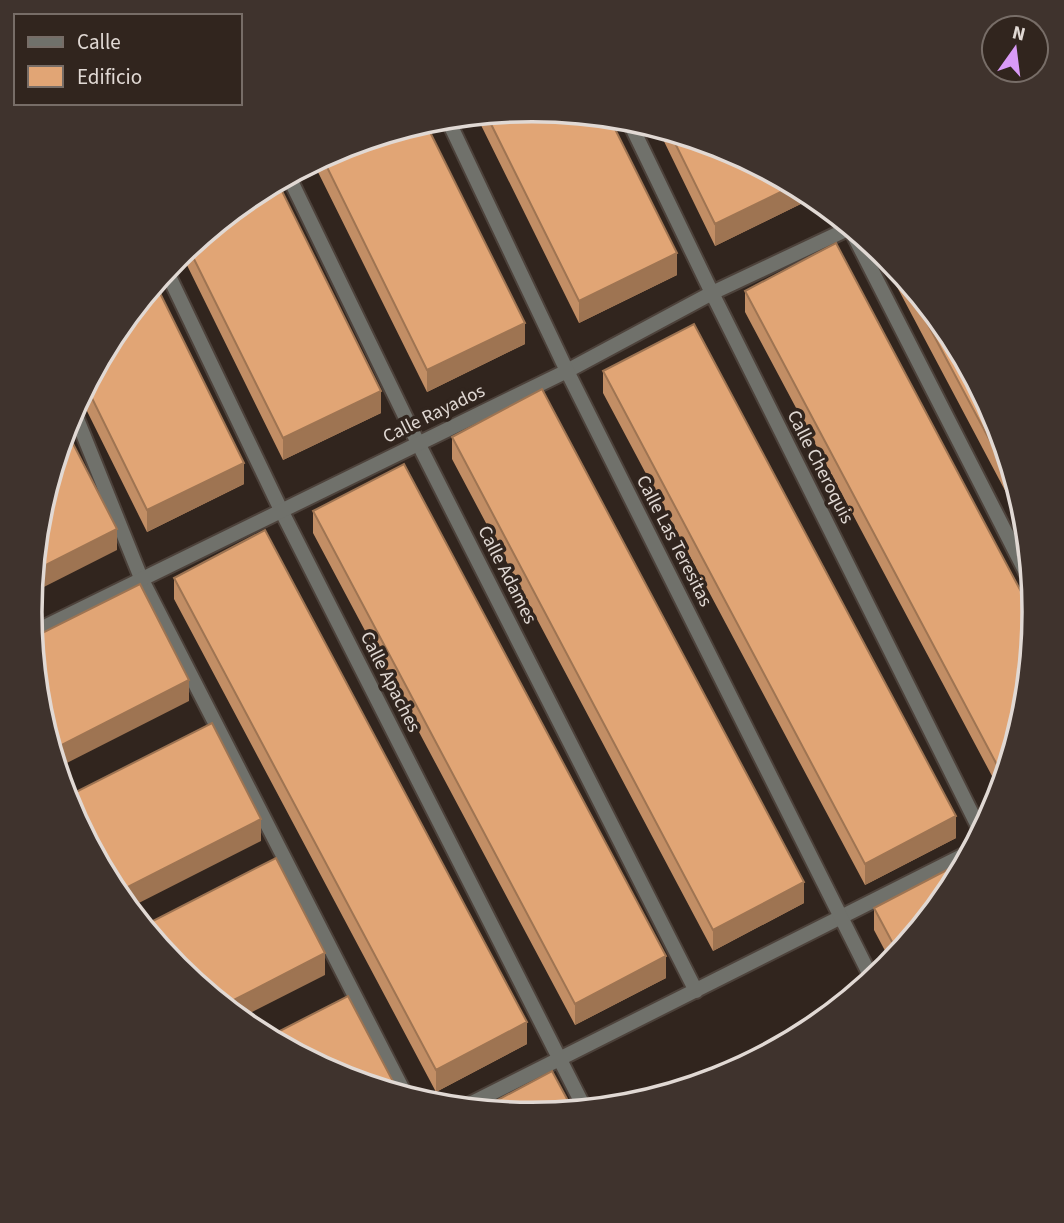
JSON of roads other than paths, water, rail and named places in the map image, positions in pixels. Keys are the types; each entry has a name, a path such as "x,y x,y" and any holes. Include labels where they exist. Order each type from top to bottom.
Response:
{"street":[{"name":"Calle Las Teresitas","path":"452,129 567,371 867,969"},
{"name":"Calle Cheroquis","path":"635,132 975,820"},
{"name":"Calle Adames","path":"292,184 418,443 696,991"},
{"name":"Calle Rayados","path":"42,628 567,371 712,293 841,231"},
{"path":"861,249 1019,558"},
{"name":"Calle Apaches","path":"171,281 281,510 580,1099"},
{"path":"80,422 141,578 211,724 347,998 398,1083"},
{"path":"77,428 82,426"},
{"path":"481,1098 954,860"}]}
